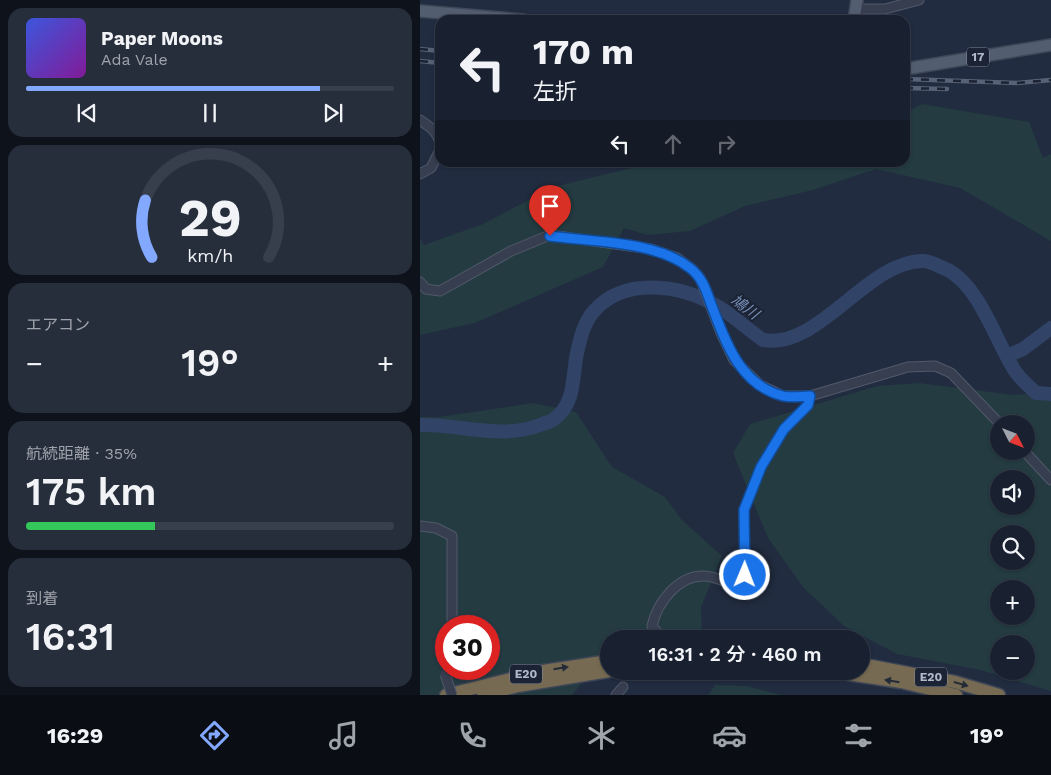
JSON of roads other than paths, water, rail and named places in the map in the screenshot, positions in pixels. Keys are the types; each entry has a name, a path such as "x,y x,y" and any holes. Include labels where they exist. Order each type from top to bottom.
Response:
{"highway":[{"name":"E20","path":"446,695 543,671 600,662"},
{"name":"E20","path":"870,666 955,682 999,695"},
{"name":"E20","path":"483,695 518,686 600,672"},
{"name":"E20","path":"870,677 901,682 956,695"}],"main road":[{"path":"420,12 459,15"},
{"name":"17","path":"910,68 1051,45"}],"street":[{"path":"855,10 885,9 919,0"},
{"path":"420,120 431,127 435,132"},
{"path":"420,174 430,168 435,159"},
{"path":"420,282 426,289 440,291 511,250 550,236 650,249 677,258 692,268 706,290 734,360 760,385 783,396 810,396 908,367 935,366 951,373 991,415"},
{"path":"655,630 652,626 654,617 664,599 678,585 702,576 734,584 745,575 744,510 761,467 784,429 808,405 810,396"},
{"path":"1032,460 1051,480"},
{"path":"420,526 436,528 452,536 452,615"},
{"path":"448,680 452,695"},
{"path":"616,695 623,687"}],"waterway":[{"name":"鳩川","path":"420,425 510,431 525,429 553,420 561,413 570,398 578,348 588,320 594,311 607,300 621,292 637,288 654,288 687,293 717,306 763,340 784,339 804,332 882,275 902,265 923,261 948,270 959,278 978,302 1017,374 1036,393 1051,394"},
{"path":"1007,356 1023,349 1051,328"}],"railway":[{"path":"420,49 435,50"},
{"path":"420,61 435,62"},
{"path":"910,79 1017,83 1051,80"},
{"path":"910,88 947,89"}]}
